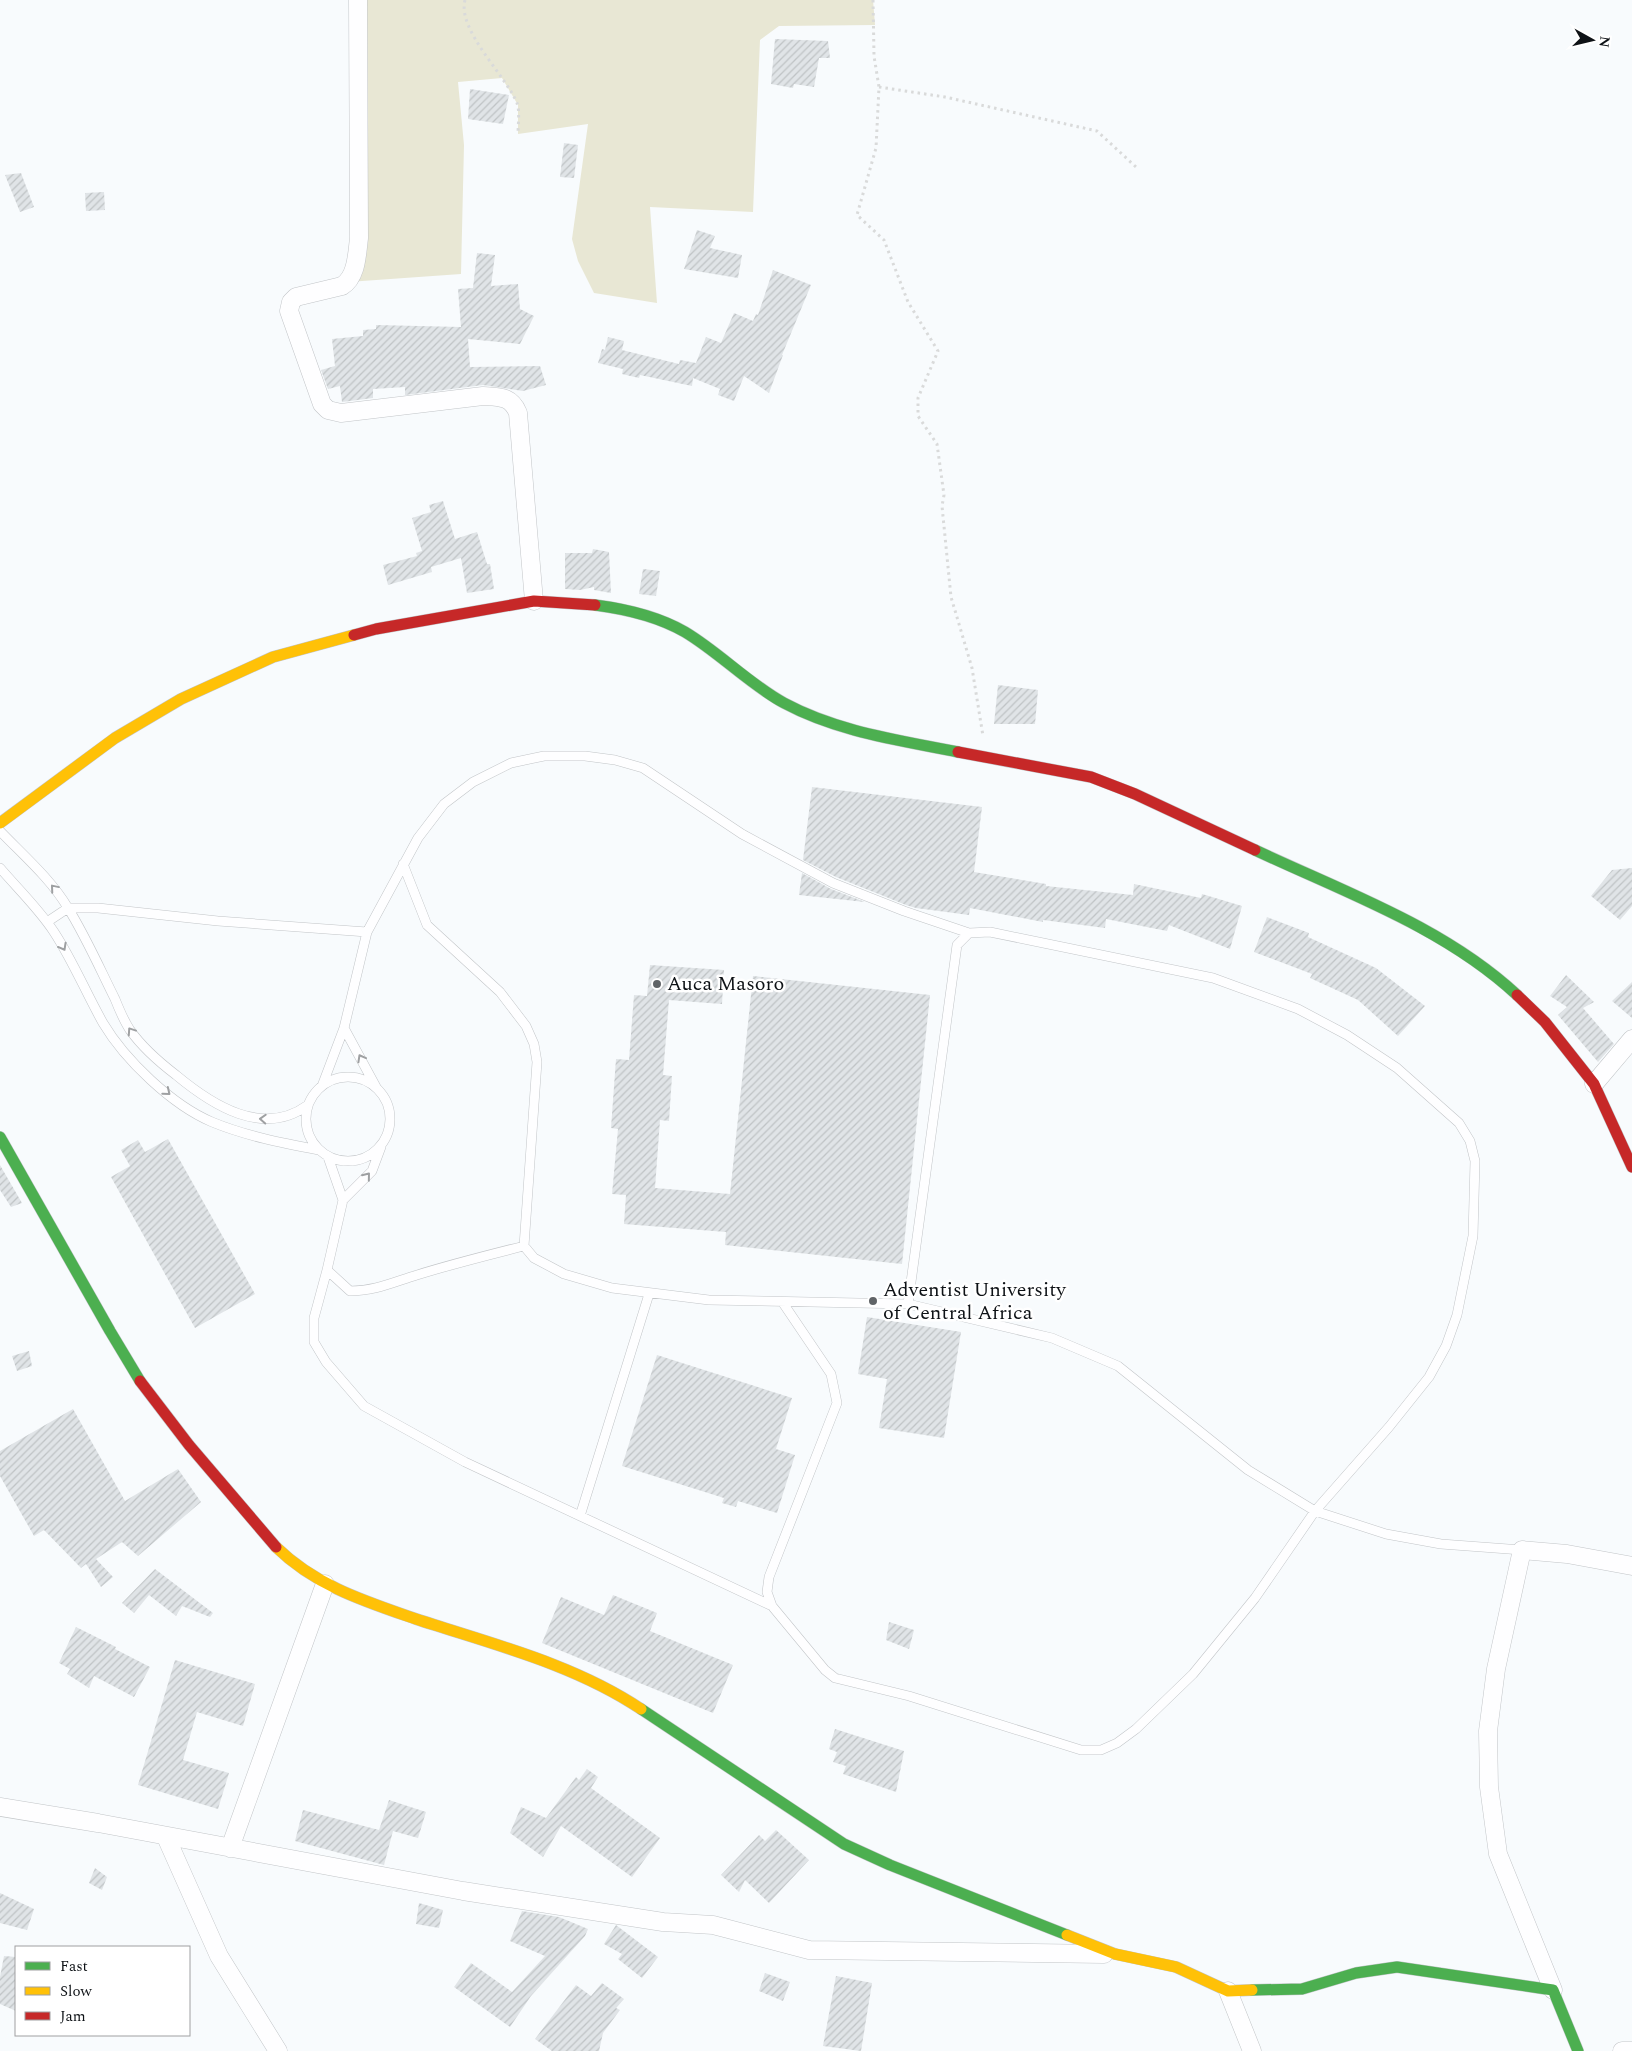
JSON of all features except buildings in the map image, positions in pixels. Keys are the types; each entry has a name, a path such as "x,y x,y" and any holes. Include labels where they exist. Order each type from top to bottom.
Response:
{"street":[{"path":"358,0 359,238 356,260 348,282 342,286 296,297 291,302 289,311 322,404 328,410 341,413 483,396 506,398 514,404 518,414 534,601"},
{"path":"0,823 115,738 182,699 273,657 376,629 534,601 597,605 645,615 685,632 782,702 815,718 866,734 1092,777 1135,794 1413,924 1491,972 1544,1022 1594,1084 1632,1168"},
{"path":"1594,1084 1632,1039"},
{"path":"0,1137 61,1241 92,1303 126,1360 169,1423 265,1536 304,1570 325,1584 370,1603 584,1676 620,1695 844,1844 1115,1954 1176,1967 1228,1991 1302,1988 1356,1974 1397,1967 1553,1990"},
{"path":"1578,2051 1498,1854 1489,1787 1488,1731 1496,1669 1522,1550 1567,1554 1632,1566"},
{"path":"230,1848 325,1584"},
{"path":"0,1807 98,1823 166,1837 558,1907 663,1922 713,1925 809,1950 1115,1954"},
{"path":"166,1837 219,1956 278,2051"},
{"path":"1228,1991 1252,2051"},
{"path":"1622,2051 1632,2051"}],"lane":[{"path":"0,831 54,888 68,908 129,1029 141,1044 173,1073 212,1102 248,1117 268,1120 297,1113 308,1105 322,1086 344,1028 366,932 418,838 444,804 474,782 511,763 544,756 585,756 616,760 643,768 742,834 833,883 904,911 969,934 990,932 1214,978 1298,1010 1347,1035 1397,1068 1459,1123 1470,1141 1475,1161 1473,1236 1457,1315 1446,1346 1429,1377 1389,1427 1315,1511 1255,1598 1193,1674 1136,1729 1117,1743 1102,1750 1080,1750 909,1696 835,1678 825,1670 772,1606 767,1592 770,1577 838,1403 832,1374 783,1302"},
{"path":"403,864 427,925 500,992 526,1026 534,1044 538,1062 524,1246 534,1258 564,1274 612,1288 649,1294 710,1300 908,1304 1052,1338 1118,1366 1248,1470 1315,1511 1386,1534 1441,1544 1522,1550"},
{"path":"0,868 47,922 104,1024 150,1079 178,1101 210,1121 258,1138 318,1150"},
{"path":"47,922 68,908 98,908 218,921 366,932"},
{"path":"908,1304 957,945 969,934"},
{"path":"343,1200 372,1171 390,1122 385,1098 344,1028"},
{"path":"322,1086 344,1077 368,1082 378,1089"},
{"path":"308,1105 307,1129 311,1140 318,1150 328,1157 339,1161 363,1159 382,1144"},
{"path":"328,1157 343,1200 314,1318 314,1342 326,1362 364,1406 465,1462 772,1606"},
{"path":"327,1270 350,1291 366,1291 524,1246"},
{"path":"580,1516 649,1294"}],"path":[{"path":"465,0 463,7 478,46 503,78 518,104 518,134"},
{"path":"872,0 874,56 879,87 876,148 857,215 884,240 908,302 938,351 918,398 918,416 937,444 944,495 942,506 950,596 972,668 980,709 985,756"},
{"path":"879,87 945,97 1097,131 1136,167"}],"green space":[{"path":"358,0 873,0 875,25 779,26 760,40 753,212 650,207 657,303 594,293 578,261 572,239 588,124 518,134 518,105 502,78 458,82 464,145 461,274 348,282 356,260"}],"traffic: fast":[{"path":"595,605 642,614 685,632 771,695 805,713 869,734 958,752"},
{"path":"1255,850 1358,896 1425,930 1488,971 1517,995"},
{"path":"0,1137 140,1381"},
{"path":"641,1709 844,1844 890,1865 1067,1935"},
{"path":"1252,1990 1302,1989 1356,1973 1397,1967 1553,1990 1578,2051"}],"traffic: slow":[{"path":"0,823 115,738 181,699 273,657 354,635"},
{"path":"276,1547 307,1572 359,1599 560,1667 588,1679 641,1709"},
{"path":"1067,1935 1115,1954 1176,1967 1228,1991 1252,1990"}],"traffic: jam":[{"path":"354,635 376,629 534,601 595,605"},
{"path":"958,752 1091,777 1135,794 1255,850"},
{"path":"1517,995 1545,1022 1594,1084 1632,1167"},
{"path":"140,1381 189,1445 276,1547"}],"place":[{"name":"Auca Masoro","path":"657,984"},
{"name":"Adventist University of Central Africa","path":"873,1301"}]}
